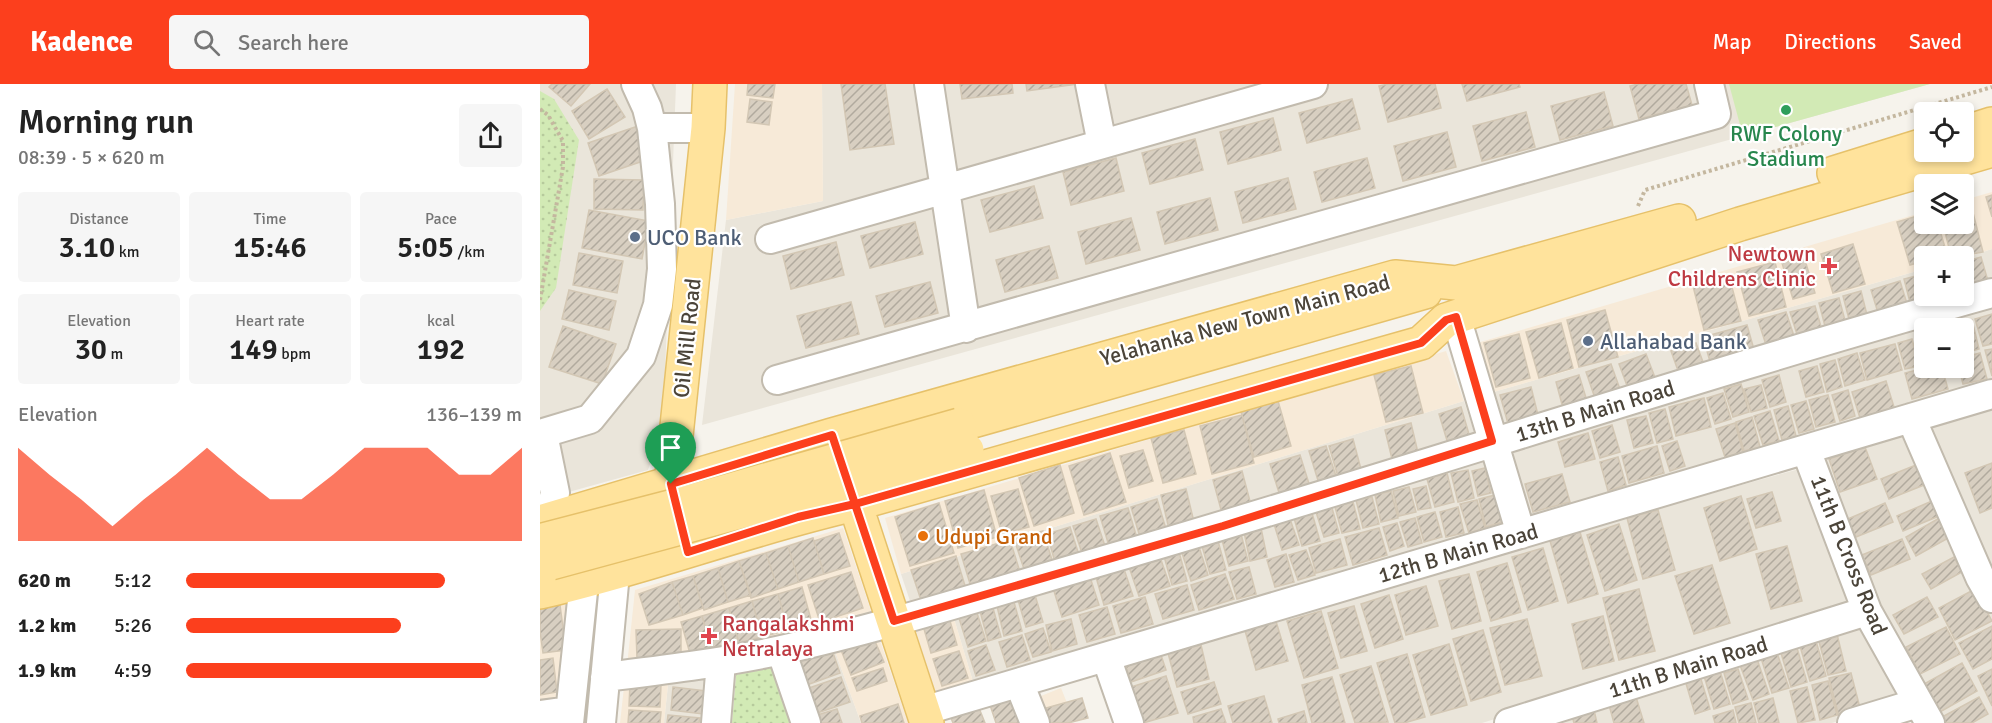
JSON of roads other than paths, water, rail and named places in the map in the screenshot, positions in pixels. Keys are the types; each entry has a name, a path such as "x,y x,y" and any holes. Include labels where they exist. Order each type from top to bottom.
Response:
{"main road":[{"name":"Oil Mill Road","path":"688,552 671,484 708,128 710,84"},
{"path":"1974,130 1992,124"},
{"name":"Yelahanka New Town Main Road","path":"543,544 671,484 832,435 1395,277 1456,283 1646,231 1914,148"},
{"path":"543,544 1451,318 1740,224 1992,150"},
{"path":"963,438 1456,283"},
{"path":"543,544 584,582 798,517 855,504 1421,343 1451,318"},
{"path":"832,435 925,717"}],"street":[{"path":"540,715 569,717 584,582 543,544 555,493 542,434 590,419 641,357 658,305 662,269 660,204 652,128 647,108 636,84"},
{"path":"929,84 966,328"},
{"path":"1090,84 1102,144"},
{"path":"770,239 1102,144 1247,93 1314,84"},
{"path":"777,380 1716,114 1709,84"},
{"path":"652,128 708,128"},
{"name":"13th B Main Road","path":"605,677 721,662 781,650 894,621 1223,526 1492,441 1992,293"},
{"path":"1451,318 1521,534"},
{"name":"12th B Main Road","path":"925,717 1019,683 1992,394"},
{"path":"1911,418 1980,578 1992,598"},
{"name":"11th B Cross Road","path":"1806,450 1867,611 1924,713"},
{"path":"601,723 615,573"},
{"name":"11th B Main Road","path":"1509,723 1867,611"},
{"path":"781,650 806,723"},
{"path":"1106,657 1129,723"},
{"path":"716,723 721,662"},
{"path":"1019,683 1035,723"},
{"path":"1852,723 1924,713"}],"place":[{"name":"RWF Colony Stadium","path":"1786,110"},
{"name":"UCO Bank","path":"635,237"},
{"name":"Newtown Childrens Clinic","path":"1829,266"},
{"name":"Allahabad Bank","path":"1588,341"},
{"name":"Udupi Grand","path":"923,536"},
{"name":"Rangalakshmi Netralaya","path":"709,636"}]}
